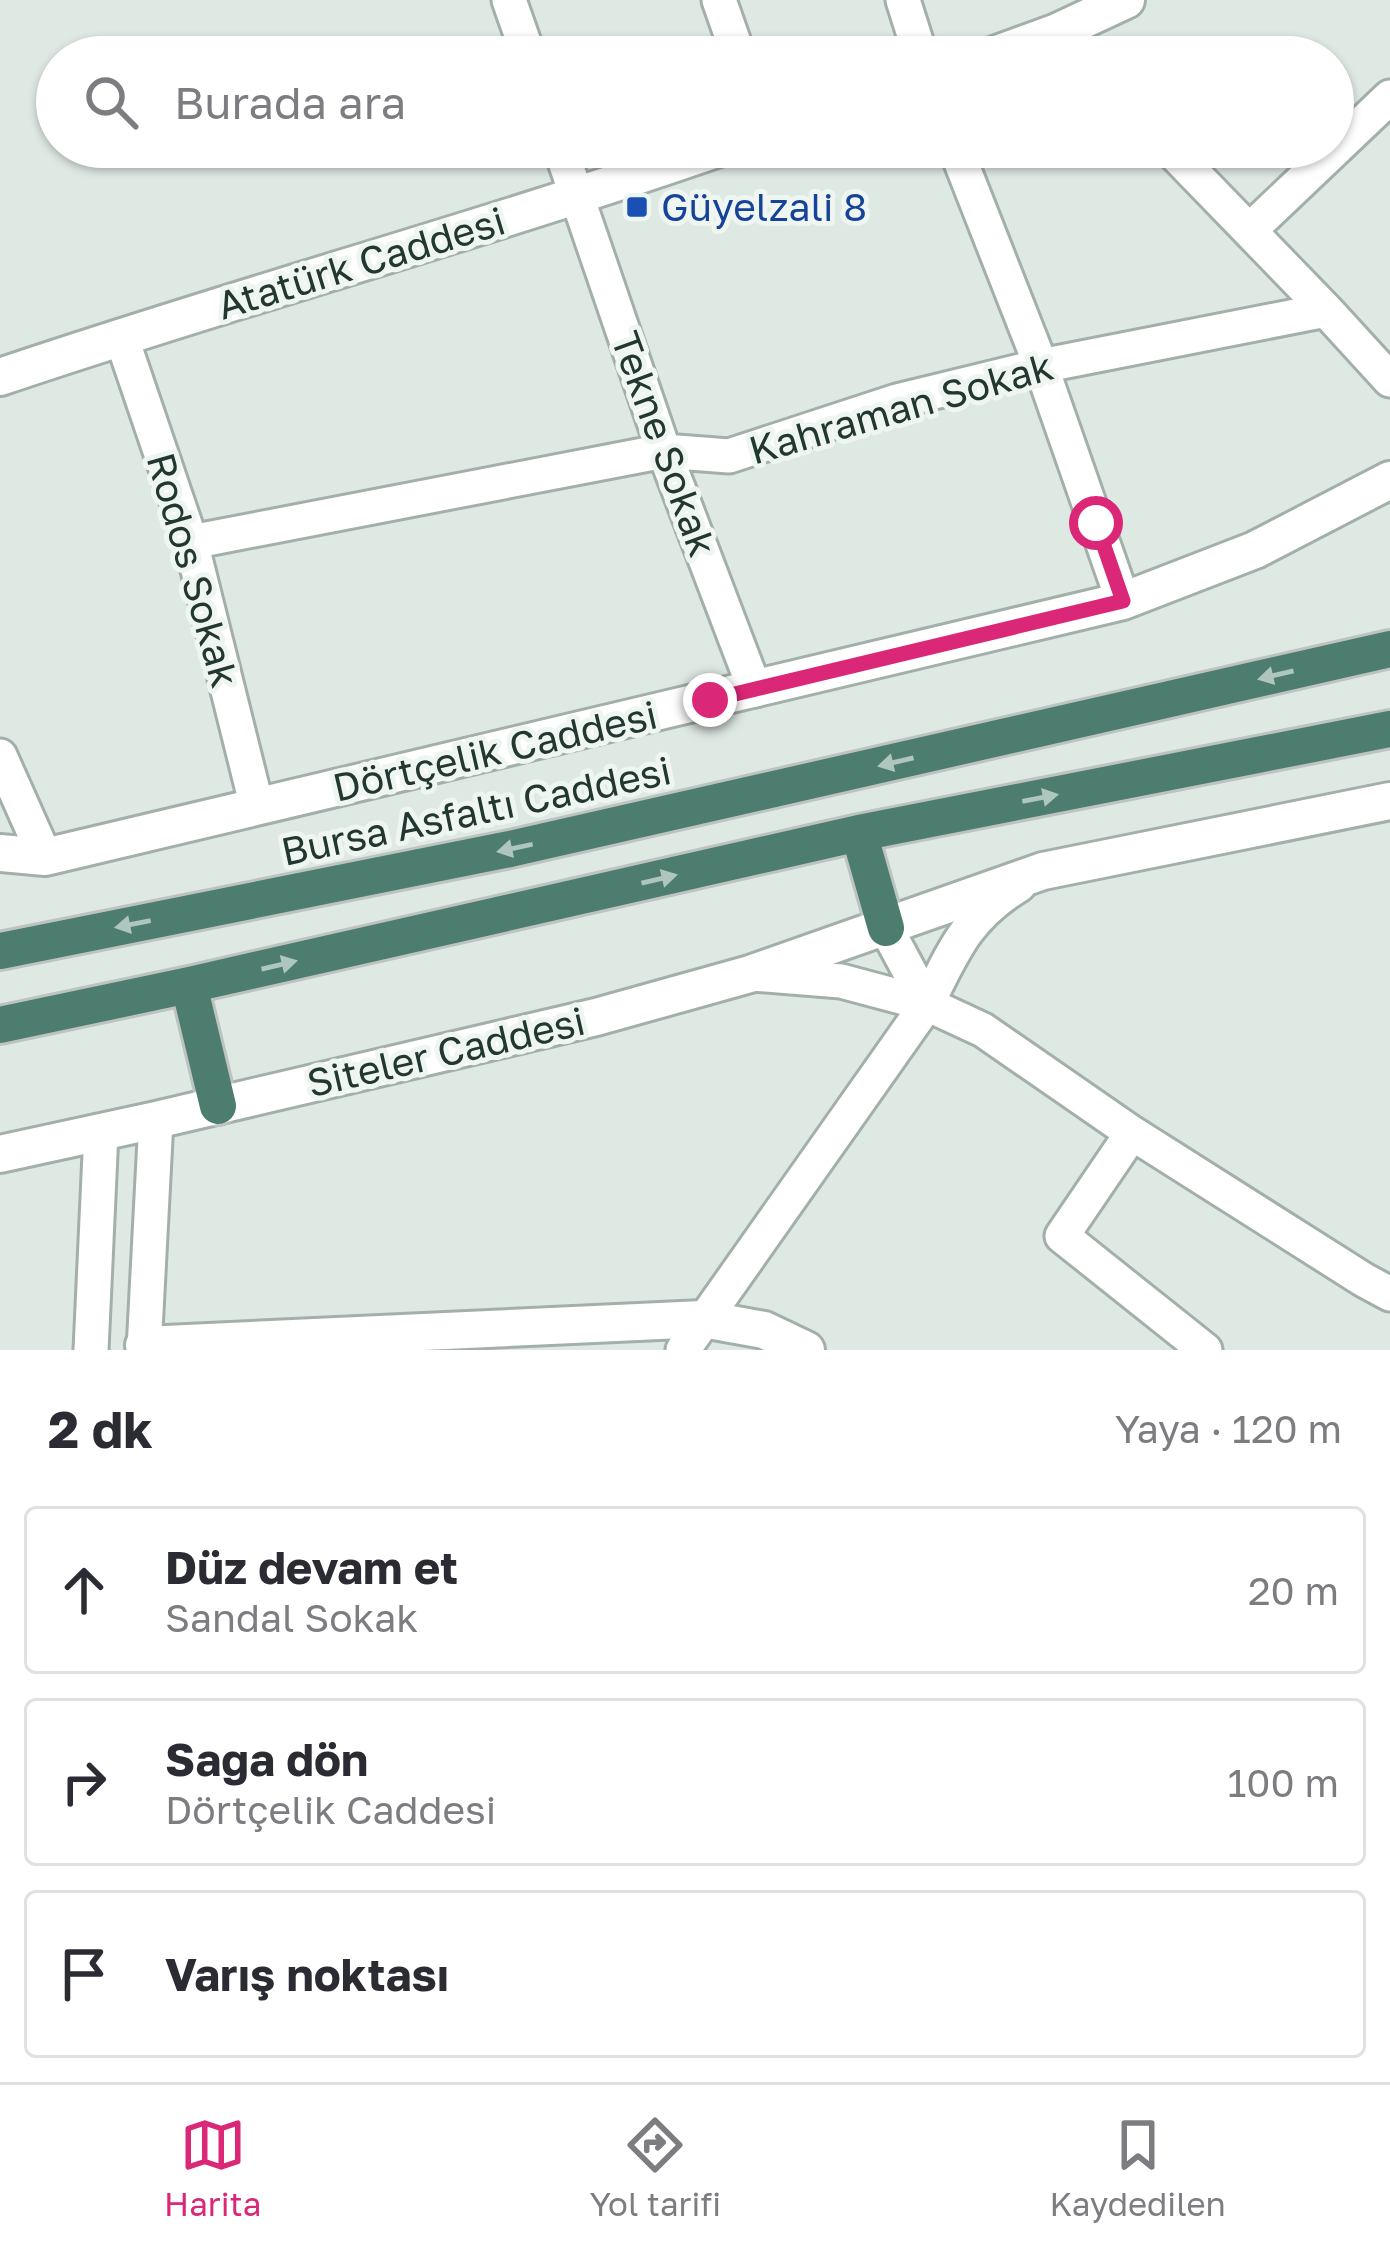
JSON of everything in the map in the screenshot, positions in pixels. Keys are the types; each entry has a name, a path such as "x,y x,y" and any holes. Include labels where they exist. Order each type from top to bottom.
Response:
{"highway":[{"name":"Bursa Asfaltı Caddesi","path":"0,951 511,849 1390,649"},
{"path":"0,1025 859,833 1390,729"},
{"path":"859,833 886,928"},
{"path":"189,985 218,1106"}],"street":[{"path":"509,0 522,36"},
{"path":"719,0 732,36"},
{"path":"903,0 914,36"},
{"path":"1079,36 1126,0"},
{"path":"1354,131 1390,97"},
{"name":"Tekne Sokak","path":"568,168 664,451 755,690"},
{"name":"Atatürk Caddesi","path":"0,377 662,168"},
{"path":"963,168 1041,366 1123,601"},
{"path":"1189,168 1390,380"},
{"path":"1250,230 1315,168"},
{"name":"Kahraman Sokak","path":"191,542 664,451 729,456 897,400 1041,366 1326,310"},
{"name":"Rodos Sokak","path":"121,336 191,542 257,807"},
{"name":"Dörtçelik Caddesi","path":"0,853 45,857 1123,601 1255,550 1390,480"},
{"path":"0,756 45,857"},
{"name":"Siteler Caddesi","path":"0,1154 596,1017 750,974 1043,871 1390,801"},
{"path":"693,1335 926,1004 957,943 989,903 1043,871"},
{"path":"886,928 926,1004"},
{"path":"750,974 841,981 926,1004 983,1030 1132,1132 1390,1294"},
{"path":"156,1120 144,1347 764,1330 806,1350"},
{"path":"91,1350 101,1132"},
{"path":"1132,1132 1061,1236 1205,1350"}],"place":[{"name":"Güyelzali 8","path":"637,207"}],"route":[{"path":"710,700 1123,601 1096,523"}]}
